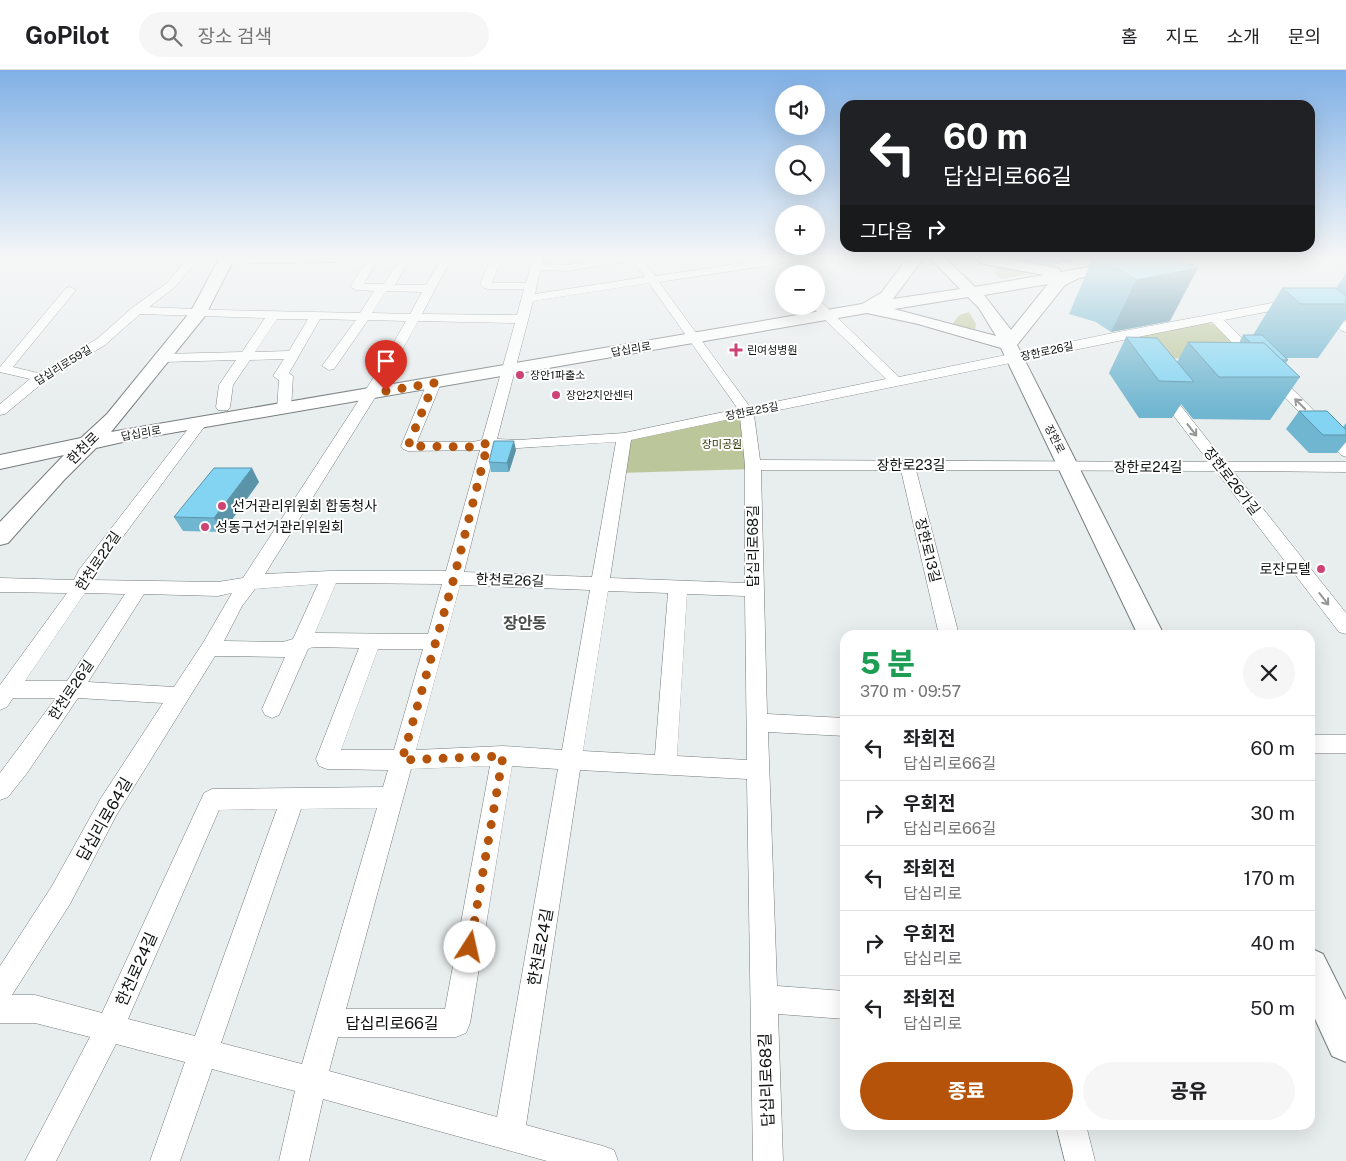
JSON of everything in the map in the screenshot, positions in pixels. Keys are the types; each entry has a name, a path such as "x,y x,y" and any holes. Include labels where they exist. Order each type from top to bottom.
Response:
{"main road":[{"path":"876,310 922,320 1011,352 1038,310"},
{"name":"장한로","path":"988,310 1002,330 1011,352 1149,630"},
{"name":"한천로","path":"0,537 56,475 114,418 199,312"},
{"name":"답십리로","path":"0,462 200,422 694,338 799,315"},
{"path":"1315,977 1346,1042"}],"street":[{"path":"40,378 5,369 54,310"},
{"path":"137,310 412,318 522,319"},
{"name":"답십리로59길","path":"0,411 40,378 101,342 137,310"},
{"path":"329,366 367,310"},
{"name":"답십리로64길","path":"0,990 61,894 109,806 210,648 246,585 258,571 370,394 416,310"},
{"name":"답십리로66길","path":"294,1161 312,1081 454,578 525,310"},
{"name":"답십리로68길","path":"674,310 747,412 753,465 754,590 768,1161"},
{"name":"장한로26길","path":"1011,352 1123,342 1198,321 1260,310"},
{"path":"1321,310 1346,328"},
{"path":"1181,311 1198,321"},
{"path":"825,313 897,382"},
{"path":"223,407 226,385 274,314"},
{"path":"284,408 286,376 280,376 317,315"},
{"path":"1216,319 1346,452"},
{"name":"장한로25길","path":"488,443 518,444 624,436 897,382 1011,352"},
{"path":"163,358 292,355"},
{"name":"장한로26가길","path":"1152,379 1346,627"},
{"path":"434,383 408,446 474,447 488,443"},
{"name":"한천로22길","path":"4,696 74,597 85,575 200,422"},
{"path":"572,760 624,436"},
{"name":"장한로13길","path":"907,464 948,630"},
{"name":"장한로23길","path":"753,465 1069,466"},
{"name":"장한로24길","path":"1069,466 1346,467"},
{"path":"272,709 330,577"},
{"name":"한천로26길","path":"0,585 218,589 268,580 330,577 454,578 754,590"},
{"name":"한천로26길","path":"0,790 20,765 139,587"},
{"path":"665,765 678,587"},
{"path":"210,648 283,650 312,640 435,642"},
{"path":"371,642 327,759 402,760 503,756 758,770"},
{"path":"4,696 72,689 180,696"},
{"path":"757,722 840,727"},
{"path":"1315,744 1346,744"},
{"name":"답십리로66길","path":"328,1024 456,1023 503,756"},
{"name":"한천로24길","path":"509,1135 572,760"},
{"path":"212,800 392,797"},
{"path":"165,1161 293,798"},
{"name":"한천로24길","path":"40,1161 109,1029 212,800"},
{"path":"764,999 840,1005"},
{"path":"0,1009 35,1009 312,1081 604,1161"},
{"path":"1072,1130 1080,1161"}],"green space":[{"path":"969,312 976,324 975,329 951,326 959,315"},
{"path":"1205,322 1221,326 1253,359 1142,358 1127,338"},
{"name":"장미공원","path":"747,412 753,469 618,473 624,437"}],"building":[{"path":"1243,335 1262,335 1288,360 1282,360 1264,343 1251,343"},
{"path":"1126,337 1157,338 1194,382 1159,381"},
{"path":"1188,342 1264,343 1300,377 1219,377"},
{"path":"1299,411 1327,411 1346,430 1346,435 1323,435"},
{"path":"494,441 514,441 507,463 489,462"},
{"path":"214,468 252,468 214,518 174,517"}],"place":[{"name":"린여성병원","path":"736,350"},
{"name":"장안1파출소","path":"520,375"},
{"name":"장안2치안센터","path":"556,395"},
{"name":"선거관리위원회 합동청사","path":"222,506"},
{"name":"성동구선거관리위원회","path":"205,527"},
{"name":"로잔모텔","path":"1321,569"}],"district":[{"name":"장안동","path":"525,623"}],"route":[{"path":"386,391 434,383 408,446 474,447 488,443 454,578 402,760 503,756 470,947"}]}
